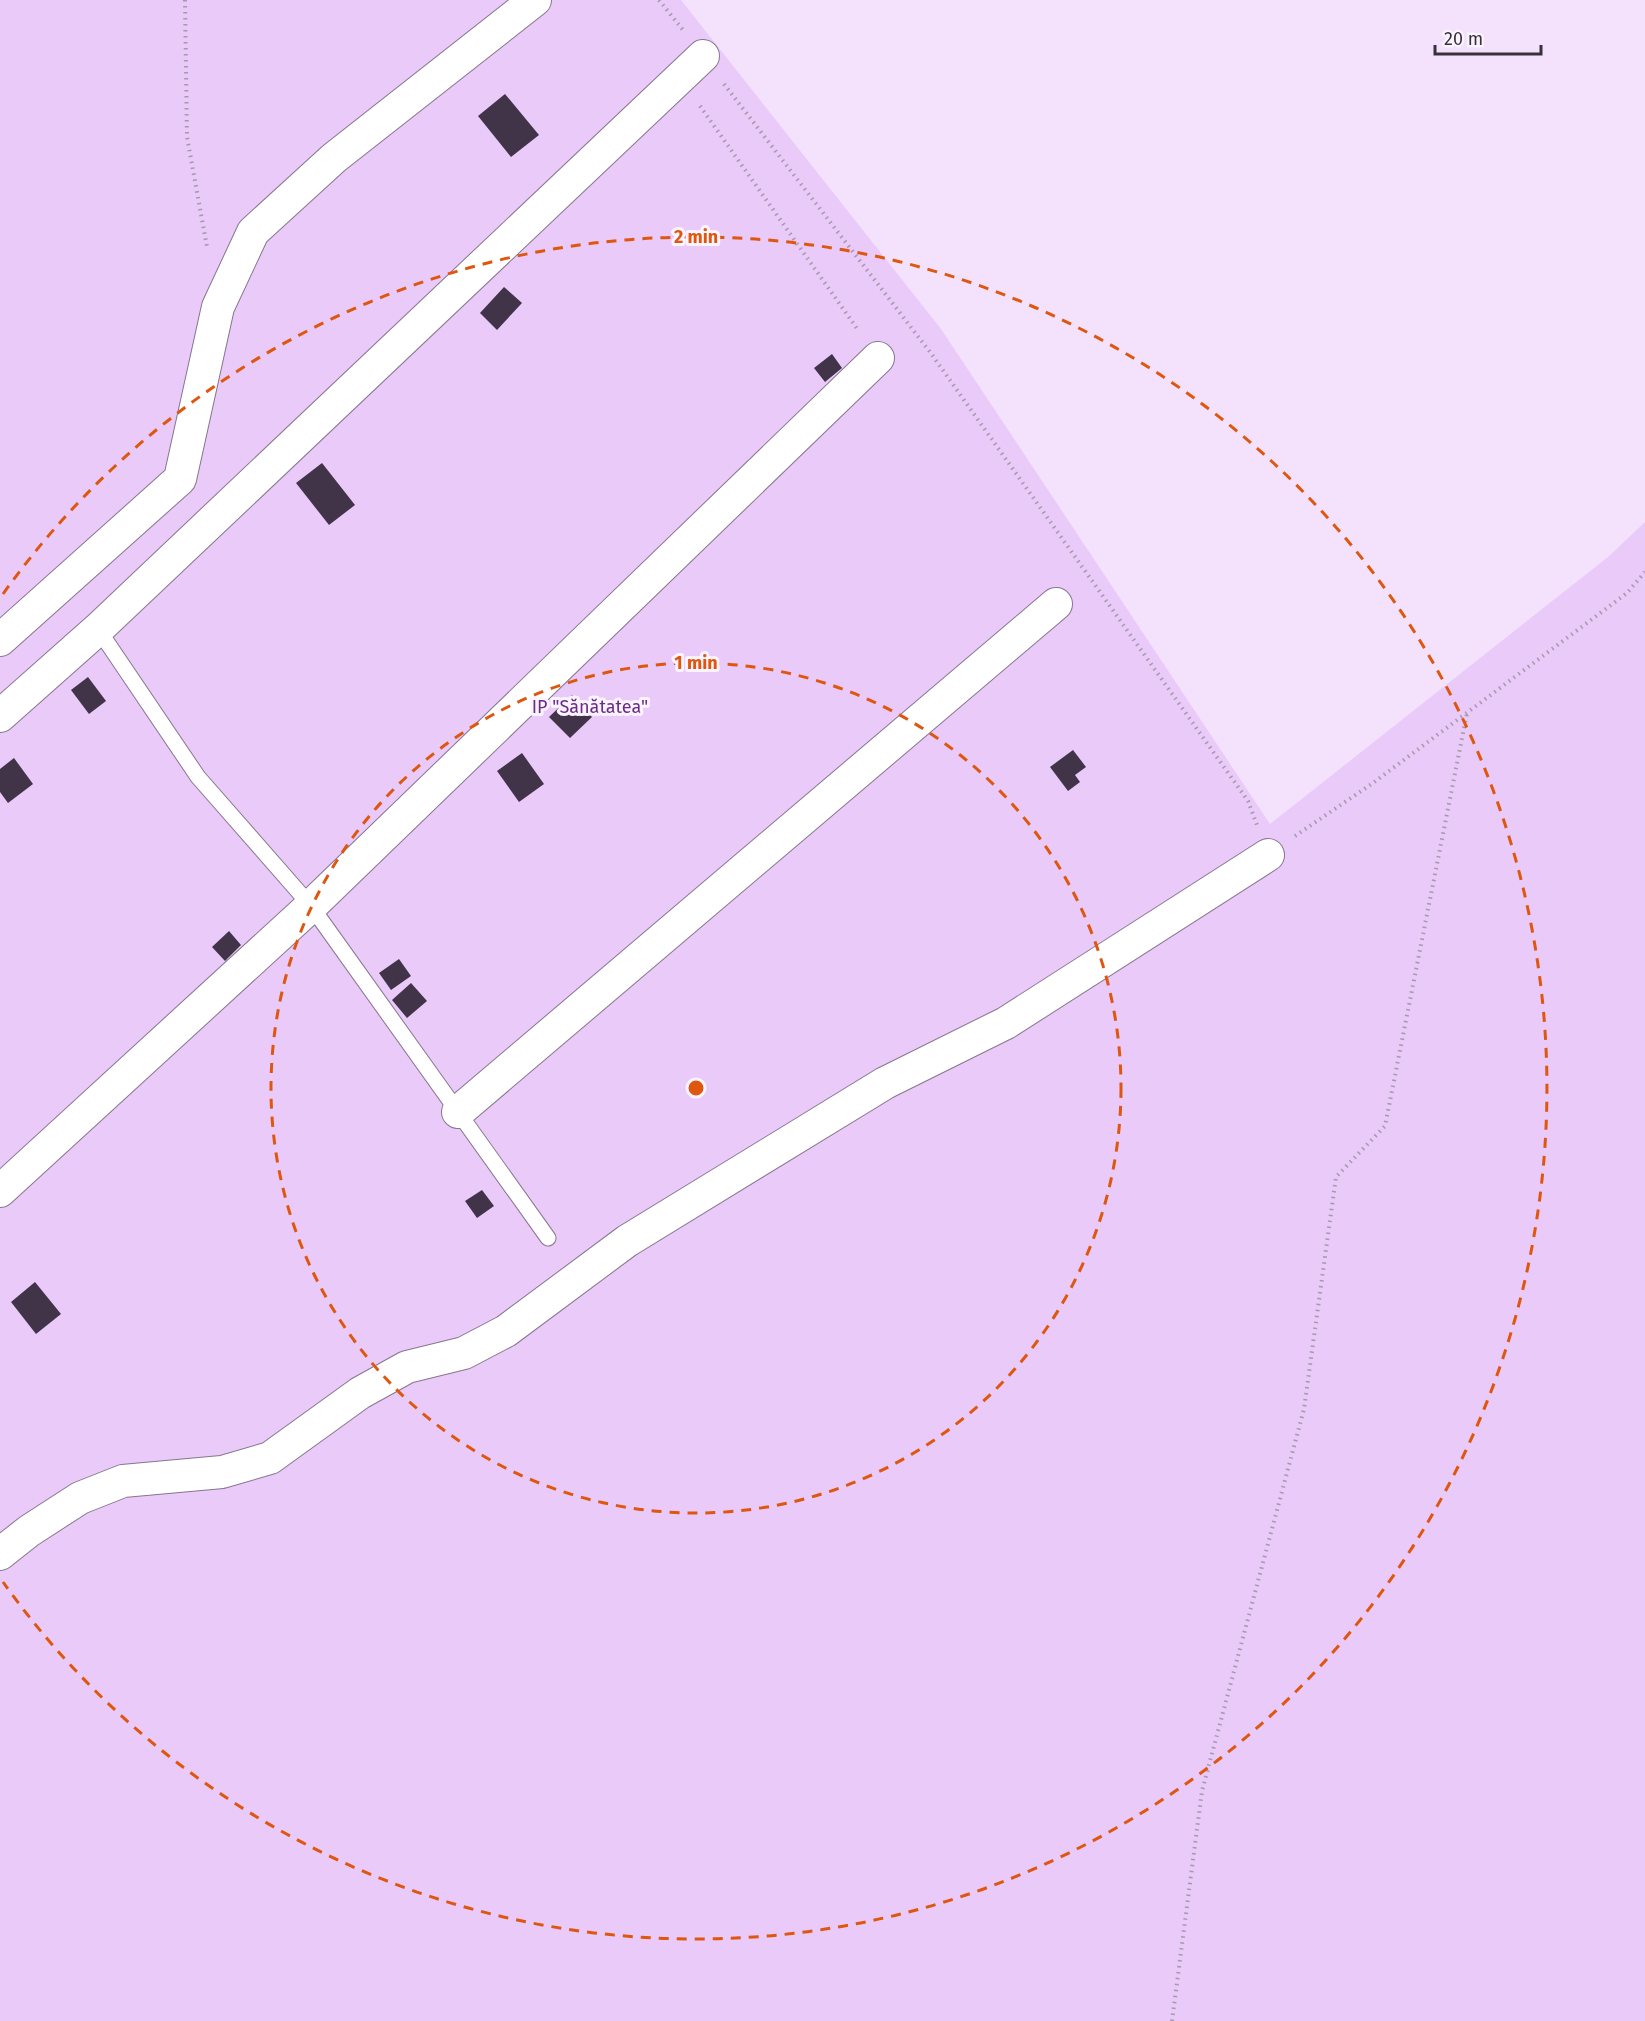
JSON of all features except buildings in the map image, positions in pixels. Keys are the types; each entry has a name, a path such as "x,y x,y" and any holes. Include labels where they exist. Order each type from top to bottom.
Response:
{"street":[{"path":"0,640 180,479 218,307 253,232 333,158 536,0"},
{"path":"0,716 98,629 703,57"},
{"path":"0,1191 310,906 878,358"},
{"path":"458,1112 1056,604"},
{"path":"0,1554 29,1531 80,1498 123,1481 222,1472 270,1458 360,1393 407,1367 464,1353 506,1331 627,1241 885,1083 1006,1023 1268,855"}],"lane":[{"path":"98,629 198,777 310,906 548,1238"}],"path":[{"path":"184,0 187,137 208,250"},
{"path":"659,0 930,352 1248,801 1268,855 1373,783 1627,593 1645,572"},
{"path":"680,78 878,358"},
{"path":"1172,2021 1202,1791 1304,1409 1336,1177 1386,1126 1467,713"}],"green space":[{"name":"IP \"Sănătatea\"","path":"0,0 681,0 941,329 1270,824 1608,557 1645,522 1645,2021 0,2021"}]}
